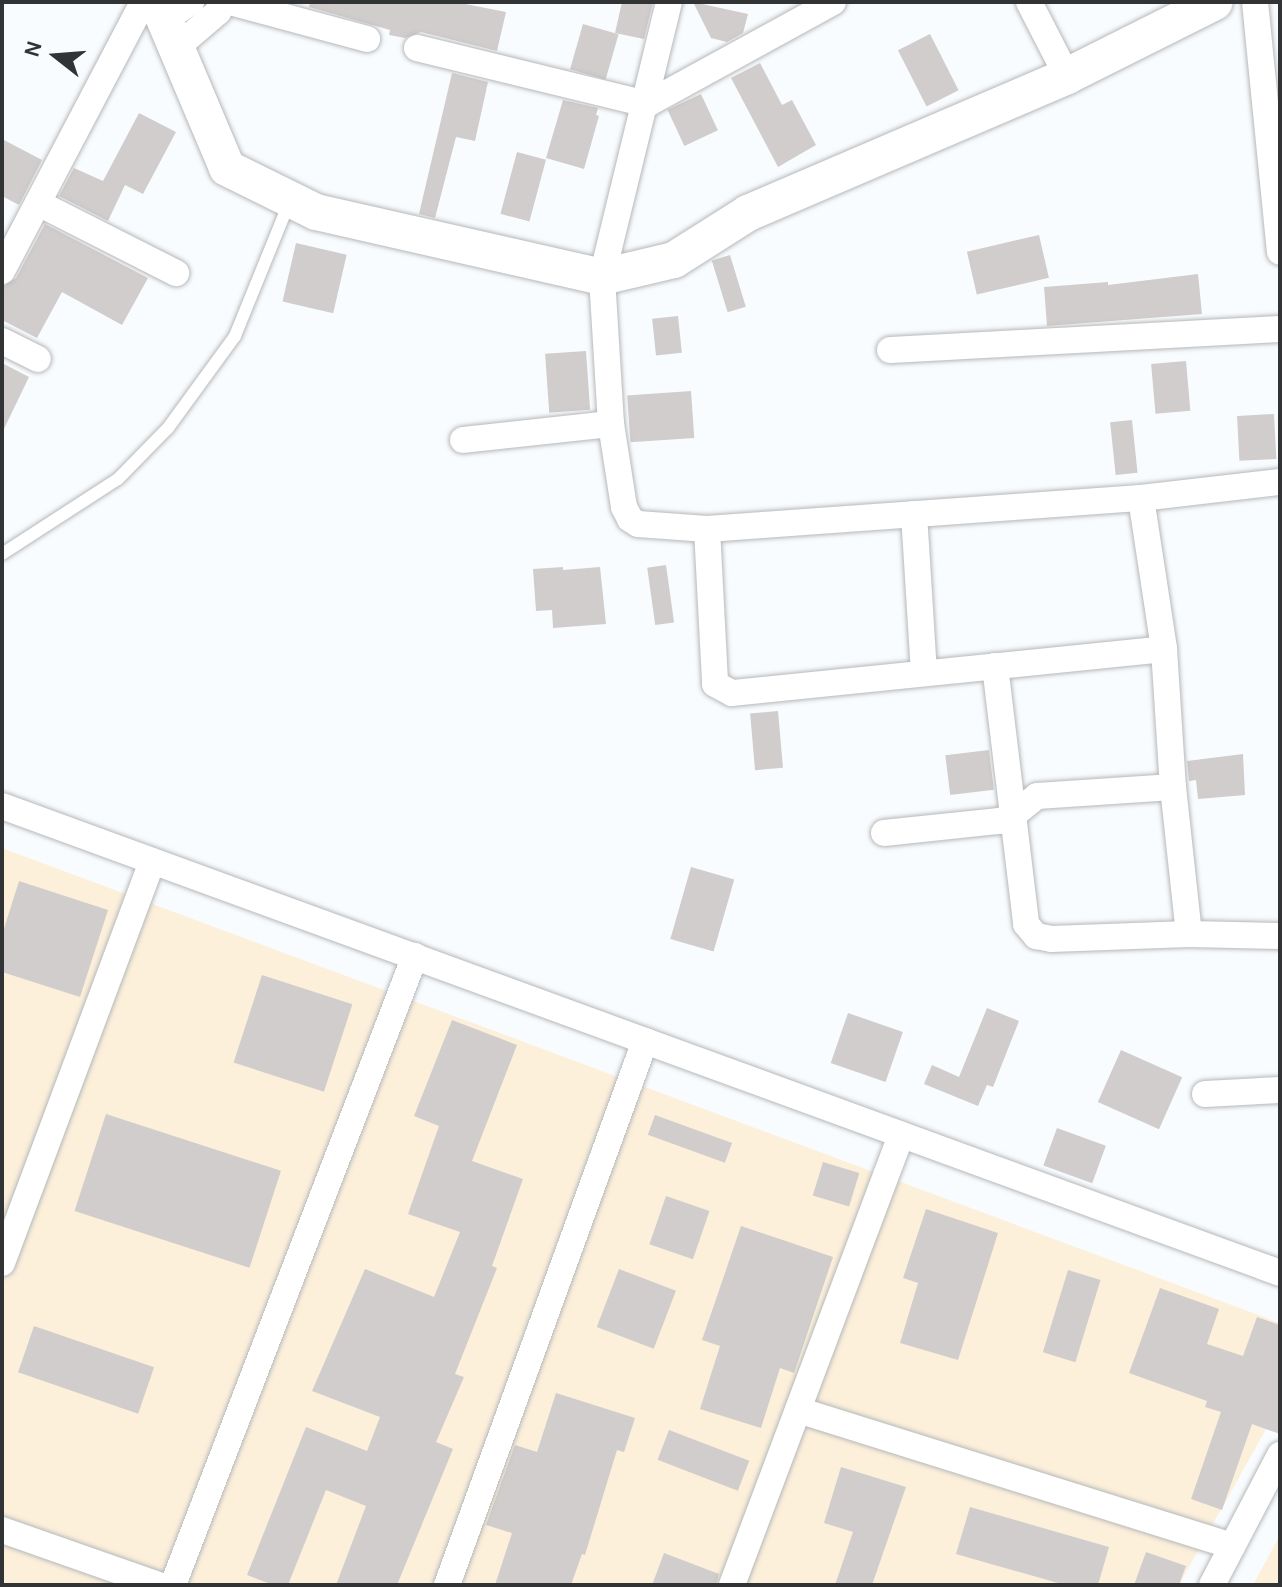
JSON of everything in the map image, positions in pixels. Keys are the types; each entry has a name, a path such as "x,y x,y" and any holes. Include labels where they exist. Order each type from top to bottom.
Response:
{"street":[{"path":"166,15 218,12 224,2"},
{"path":"230,2 367,39"},
{"path":"669,2 647,104 602,277 611,424 624,507 630,519 638,524 707,529 1141,498 1280,482"},
{"path":"417,48 647,104 833,2"},
{"path":"1029,2 1067,76"},
{"path":"166,15 227,168 316,212 602,277 674,260 748,213 1067,76 1215,2"},
{"path":"1255,2 1272,89 1280,252"},
{"path":"2,271 38,203 166,15"},
{"path":"38,203 176,273"},
{"path":"890,350 1280,329"},
{"path":"2,341 38,359"},
{"path":"463,440 611,424"},
{"path":"1141,498 1164,649 1173,787 1189,934"},
{"path":"914,514 924,673"},
{"path":"707,529 715,684 732,693 1164,649"},
{"path":"995,666 1026,924 1036,936 1051,939 1189,934 1280,936"},
{"path":"884,833 1011,817 1037,796 1173,787"},
{"path":"2,806 1280,1273"},
{"path":"2,1263 152,861"},
{"path":"173,1585 415,956"},
{"path":"447,1585 645,1041"},
{"path":"1205,1094 1280,1090"},
{"path":"732,1585 901,1135"},
{"path":"798,1410 1232,1546"},
{"path":"1212,1585 1280,1455"},
{"path":"2,1530 159,1585"}],"lane":[{"path":"2,554 118,479 168,428 235,336 291,200"}],"shaded area":[{"path":"2,848 1280,1323 1280,1404 1179,1585 2,1585"},
{"path":"1280,1535 1280,1585 1253,1585"}],"building":[{"path":"310,2 455,2 506,12 497,51 421,32 405,38 389,35 390,30 309,7"},
{"path":"622,2 653,2 644,39 615,33"},
{"path":"693,2 748,14 743,33 727,42 711,38"},
{"path":"583,24 619,34 606,79 570,69"},
{"path":"930,34 959,90 927,106 898,50"},
{"path":"760,63 782,105 792,100 816,145 778,167 731,78"},
{"path":"452,73 488,82 475,141 456,137 435,218 419,214"},
{"path":"701,94 718,130 684,146 667,110"},
{"path":"563,100 598,108 596,115 599,116 584,169 546,158"},
{"path":"139,113 176,132 143,194 125,185 108,221 59,196 74,168 103,181"},
{"path":"2,139 42,160 19,205 2,196"},
{"path":"517,152 546,160 529,222 500,214"},
{"path":"45,224 148,278 122,325 62,292 37,338 2,320 2,287 16,278"},
{"path":"1039,235 1049,278 977,295 967,252"},
{"path":"296,243 347,255 333,313 283,301"},
{"path":"730,255 746,307 728,312 712,261"},
{"path":"1198,274 1202,314 1047,326 1044,287 1108,282 1108,285"},
{"path":"678,316 682,353 656,356 652,319"},
{"path":"586,351 590,410 549,413 545,354"},
{"path":"1186,361 1190,411 1155,414 1151,364"},
{"path":"2,363 29,377 2,433"},
{"path":"691,391 694,438 630,442 627,395"},
{"path":"1274,414 1276,459 1239,461 1237,416"},
{"path":"1132,420 1138,473 1116,475 1110,422"},
{"path":"666,565 674,622 655,625 647,568"},
{"path":"563,567 563,570 600,567 606,624 553,628 552,610 536,611 533,569"},
{"path":"778,711 783,768 755,770 750,713"},
{"path":"989,750 994,790 950,795 945,755"},
{"path":"1243,754 1245,795 1198,799 1196,780 1189,781 1187,761"},
{"path":"691,867 734,879 714,951 670,939"},
{"path":"19,881 108,910 80,997 2,972 2,935"},
{"path":"262,975 352,1004 324,1092 234,1062"},
{"path":"987,1008 1019,1021 993,1087 987,1085 978,1106 924,1084 932,1065 959,1077"},
{"path":"848,1013 903,1032 886,1082 831,1063"},
{"path":"452,1020 517,1045 472,1161 523,1179 492,1266 497,1268 455,1374 464,1377 436,1442 453,1449 397,1585 336,1585 366,1506 326,1490 288,1585 273,1585 247,1575 306,1427 367,1451 380,1417 312,1391 365,1269 434,1297 460,1232 408,1214 439,1126 414,1116"},
{"path":"1121,1050 1182,1077 1159,1129 1098,1102"},
{"path":"106,1114 281,1171 249,1268 74,1211"},
{"path":"655,1115 732,1143 725,1163 648,1135"},
{"path":"1057,1128 1106,1146 1092,1183 1043,1166"},
{"path":"823,1162 859,1173 849,1207 813,1195"},
{"path":"666,1196 709,1211 693,1259 649,1244"},
{"path":"926,1209 998,1233 958,1360 900,1343 918,1283 903,1278"},
{"path":"741,1226 833,1257 794,1373 780,1368 761,1428 700,1409 720,1346 702,1340"},
{"path":"619,1269 676,1291 654,1349 597,1327"},
{"path":"1068,1270 1101,1280 1075,1362 1043,1352"},
{"path":"1160,1288 1219,1309 1207,1344 1243,1356 1257,1317 1280,1325 1280,1434 1252,1424 1222,1510 1191,1499 1221,1412 1205,1407 1207,1401 1129,1373"},
{"path":"34,1326 154,1367 138,1414 18,1372"},
{"path":"556,1393 635,1418 624,1452 617,1450 585,1555 582,1554 571,1585 495,1585 512,1533 486,1525 515,1445 537,1452"},
{"path":"669,1430 749,1461 738,1491 658,1460"},
{"path":"841,1467 906,1487 872,1585 835,1585 853,1532 824,1523"},
{"path":"970,1507 1109,1547 1098,1585 1065,1585 956,1554"},
{"path":"1146,1552 1186,1566 1179,1585 1134,1585"},
{"path":"664,1553 719,1574 716,1585 652,1585"}]}
